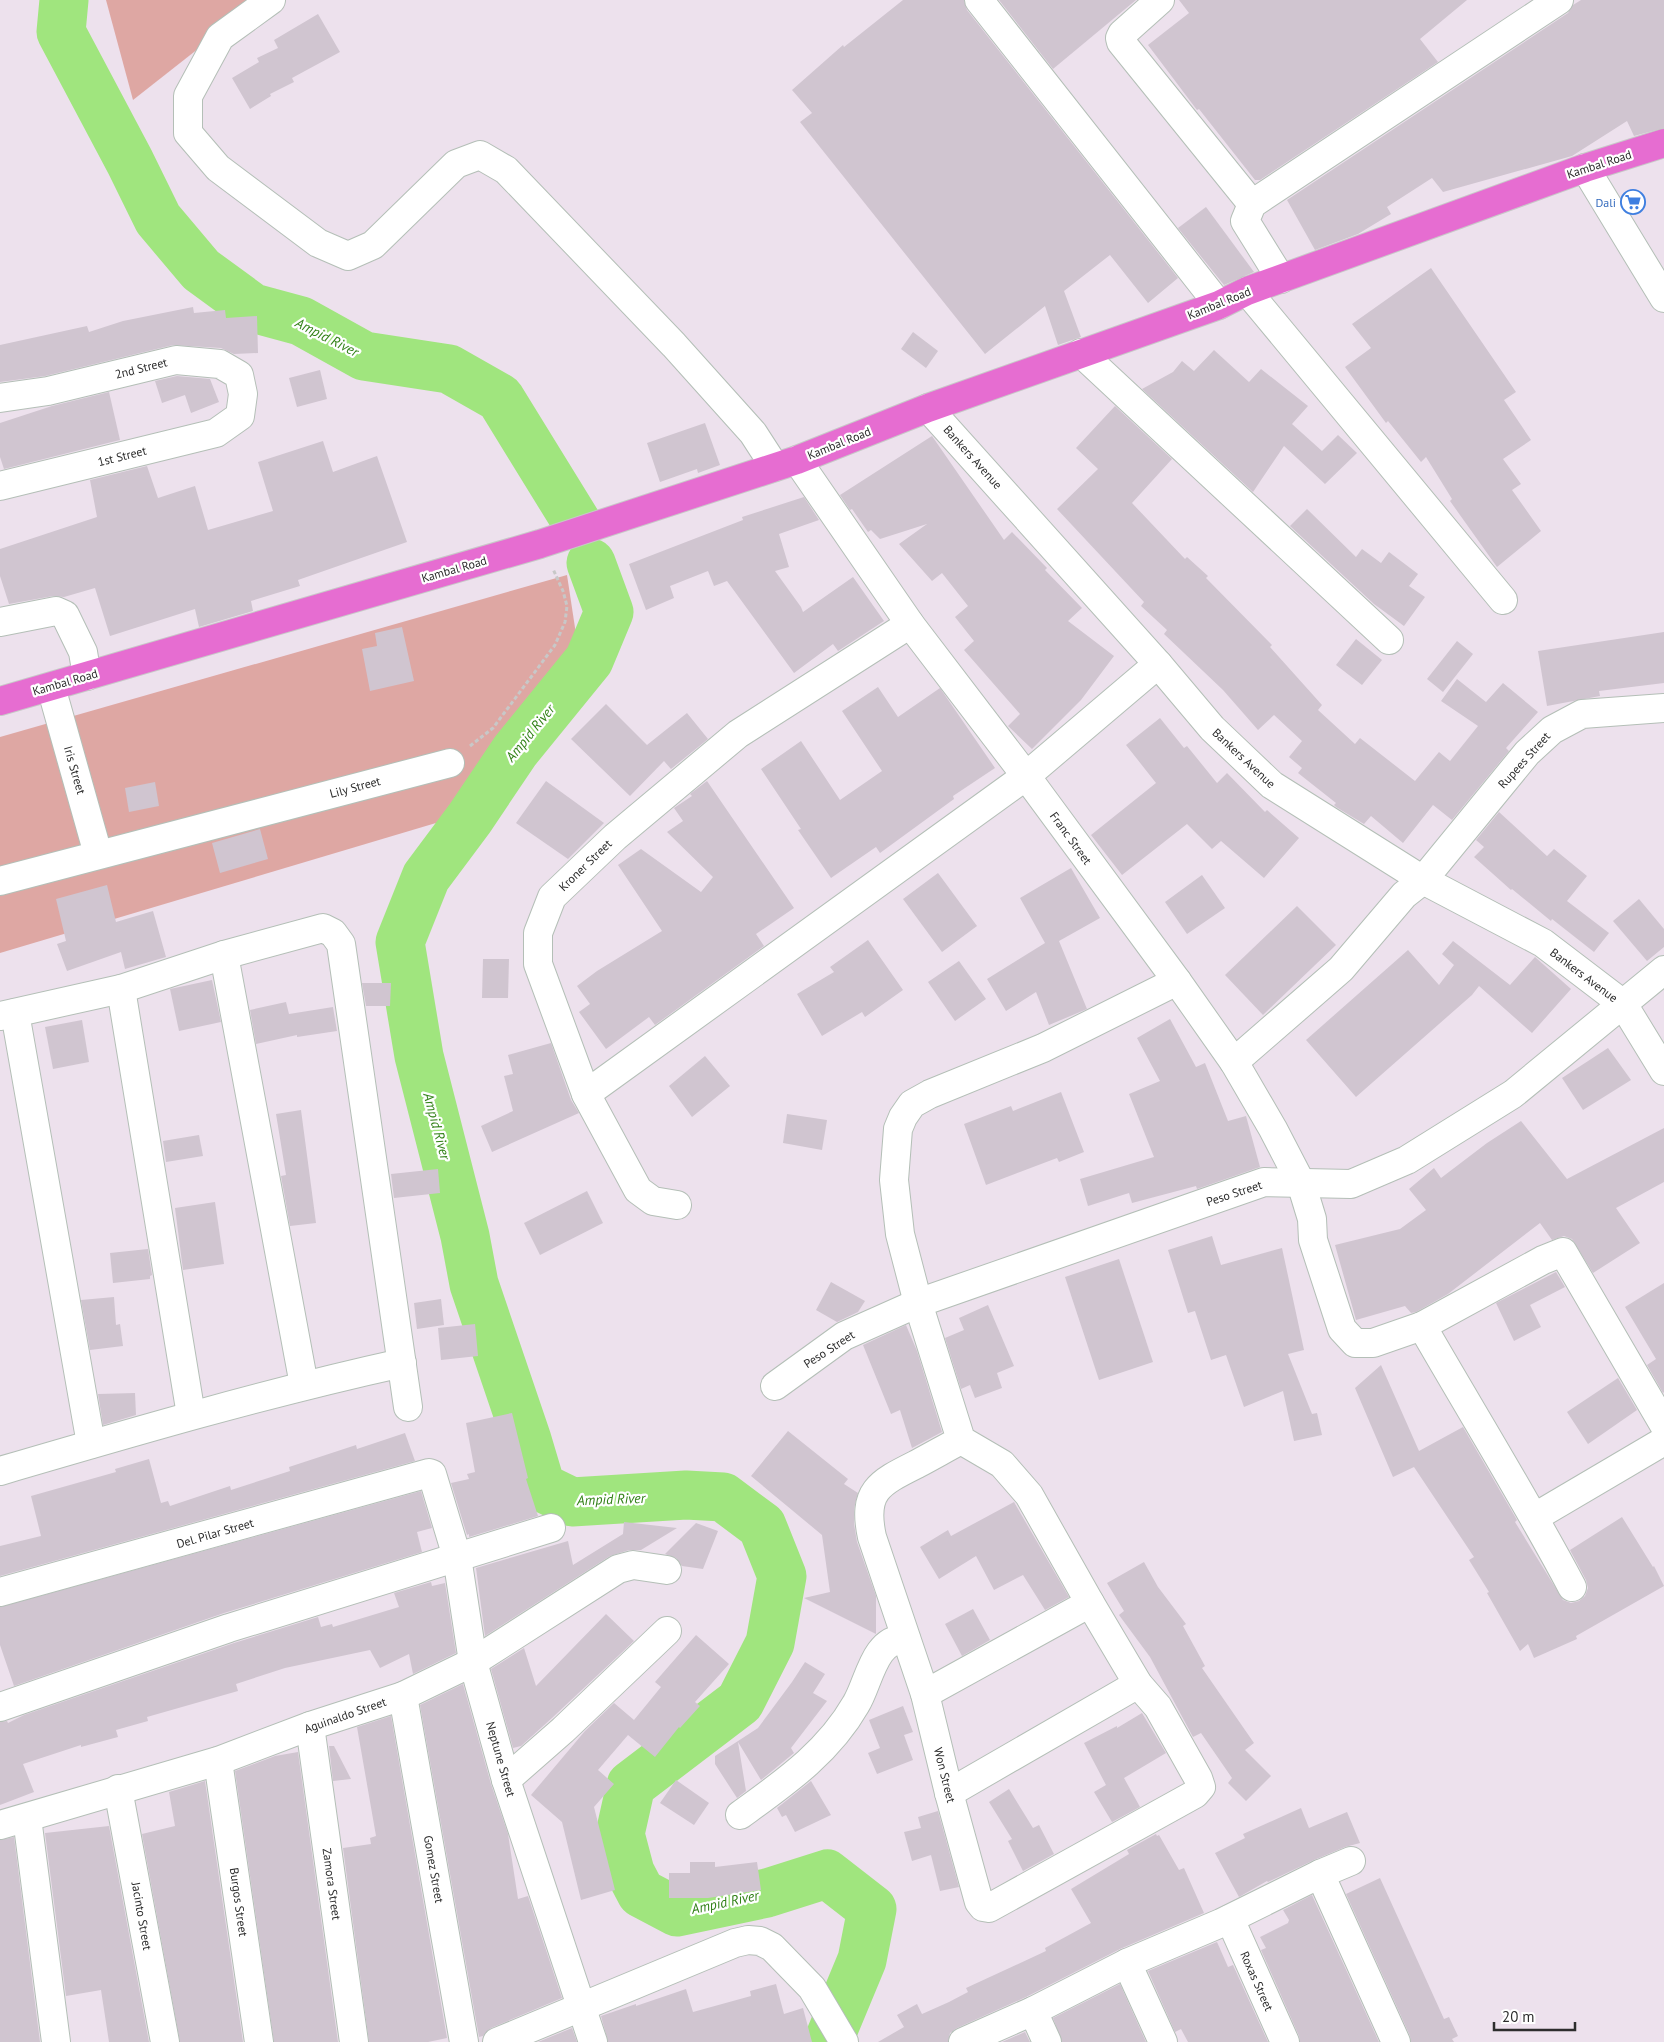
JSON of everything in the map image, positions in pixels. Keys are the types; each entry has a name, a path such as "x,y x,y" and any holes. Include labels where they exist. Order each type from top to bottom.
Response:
{"main road":[{"name":"Kambal Road","path":"0,702 540,544 786,463 928,408 1219,305 1248,291 1584,168 1664,143"}],"street":[{"name":"Franc Street","path":"271,0 220,37 188,96 188,133 218,168 318,243 348,256 374,245 456,164 480,155 506,170 674,345 753,433 826,502 910,624 1026,776 1177,982 1234,1062 1273,1129 1301,1183 1312,1219 1314,1240 1342,1329 1355,1343 1373,1343 1422,1326 1543,1260 1563,1252 1664,1425"},
{"path":"979,0 1219,305"},
{"path":"1281,279 1245,221 1252,204 1559,0"},
{"path":"1151,3 1122,34 1121,42 1229,172 1252,204"},
{"path":"1584,168 1664,298"},
{"path":"1248,291 1503,600"},
{"path":"1081,353 1389,640"},
{"name":"2nd Street","path":"0,398 48,391 176,360 220,364 238,375 243,394 240,416"},
{"name":"Bankers Avenue","path":"928,408 1158,664 1212,728 1272,786 1423,880 1543,943 1623,1004 1664,1071"},
{"name":"1st Street","path":"0,486 216,433 240,416"},
{"path":"0,622 56,612 65,615 83,652 87,676"},
{"name":"Kroner Street","path":"676,1205 653,1201 638,1190 586,1094 538,964 538,933 552,897 615,837 738,734 910,624"},
{"path":"586,1094 1026,776 1158,664"},
{"name":"Iris Street","path":"51,687 98,854"},
{"name":"Rupees Street","path":"1234,1062 1341,969 1404,895 1423,880 1528,753 1552,730 1582,714 1664,708"},
{"name":"Lily Street","path":"0,881 450,763"},
{"path":"91,1444 7,1014 121,989 224,955 323,928 333,933 341,944 408,1407"},
{"path":"224,955 304,1385"},
{"name":"Peso Street","path":"775,1386 844,1336 918,1303 1264,1182 1351,1184 1407,1160 1514,1094 1664,970"},
{"path":"949,1793 1138,1684 1029,1495 1002,1464 961,1440 918,1303 900,1234 894,1180 898,1129 902,1117 912,1104 930,1094 1043,1048 1177,982"},
{"path":"121,989 191,1415"},
{"path":"1422,1326 1477,1422 1535,1517 1572,1587"},
{"path":"0,1471 191,1415 304,1385 402,1363"},
{"name":"Won Street","path":"961,1440 890,1476 875,1492 868,1512 872,1537 925,1694 949,1793 983,1907 990,1908 1195,1794 1201,1787 1198,1778 1158,1708 1138,1684"},
{"path":"1535,1517 1664,1441"},
{"name":"Neptune Street","path":"429,1473 433,1478 457,1557 473,1662 506,1780 593,2042"},
{"name":"Del. Pilar Street","path":"0,1592 429,1473"},
{"path":"0,1707 230,1628 551,1528"},
{"name":"Aguinaldo Street","path":"0,1824 28,1818 118,1789 218,1761 310,1726 403,1696 473,1662 618,1569 633,1565 667,1570"},
{"path":"925,1694 1090,1603"},
{"path":"506,1780 563,1730 667,1631"},
{"path":"740,1815 802,1770 826,1746 846,1722 857,1703 866,1685 873,1662 881,1650 890,1642 906,1639"},
{"name":"Gomez Street","path":"403,1696 464,2042"},
{"name":"Zamora Street","path":"310,1726 354,2042"},
{"name":"Burgos Street","path":"218,1761 259,2042"},
{"name":"Jacinto Street","path":"118,1789 165,2042"},
{"path":"28,1818 56,2042"},
{"path":"963,2042 1033,2011 1127,1963 1230,1919 1320,1874 1351,1862"},
{"path":"1320,1874 1396,2042"},
{"name":"Roxas Street","path":"1230,1919 1285,2042"},
{"path":"497,2042 735,1942 748,1940 760,1941 772,1947 812,1988 844,2042"},
{"path":"1127,1963 1163,2042"},
{"path":"1033,2011 1047,2042"}],"path":[{"path":"450,763 493,728 555,645 566,622 567,606 563,591 540,544"}],"shaded area":[{"path":"106,0 260,0 133,100"},
{"path":"567,575 579,654 446,820 0,953 0,737"}],"building":[{"path":"903,0 964,0 967,10 1178,278 1148,303 1110,255 1064,291 1081,337 1058,345 1045,306 985,354 800,122 812,113 792,90 843,45 844,47"},
{"path":"999,0 1136,0 1053,69"},
{"path":"1179,0 1467,0 1420,39 1438,62 1260,180 1255,180 1199,109 1197,110 1148,45 1189,13"},
{"path":"1581,0 1664,0 1664,128 1634,136 1627,121 1572,156 1443,192 1432,178 1387,207 1391,214 1358,234 1315,250 1287,200 1568,13 1573,5"},
{"path":"318,14 340,52 292,78 294,82 270,94 271,96 250,109 232,78 259,62 257,58 278,48 274,40"},
{"path":"1206,207 1254,272 1224,285 1178,228"},
{"path":"1431,268 1516,392 1504,400 1531,440 1503,459 1521,484 1512,490 1541,531 1497,567 1450,501 1452,499 1426,457 1421,462 1388,421 1386,423 1345,367 1371,348 1352,324"},
{"path":"193,307 194,313 225,310 226,318 257,316 258,353 234,354 221,348 173,345 45,376 0,382 0,345 87,326 89,332 123,321"},
{"path":"913,332 938,351 926,368 901,349"},
{"path":"1214,350 1249,382 1261,369 1308,406 1292,424 1322,451 1338,435 1357,453 1325,484 1284,446 1253,492 1142,389 1173,372 1182,361 1194,371"},
{"path":"320,370 327,399 297,407 289,378"},
{"path":"177,376 210,379 219,402 191,413 185,395 162,403 155,381"},
{"path":"109,392 120,440 4,469 0,457 0,423 52,406"},
{"path":"1115,406 1172,459 1132,503 1185,559 1187,557 1208,576 1206,578 1272,645 1270,647 1322,705 1318,710 1355,744 1360,738 1415,781 1439,752 1450,761 1478,726 1441,701 1457,679 1486,702 1503,683 1538,712 1506,748 1509,751 1452,820 1433,805 1403,843 1371,816 1364,824 1336,807 1334,805 1336,803 1298,773 1302,768 1289,757 1302,741 1274,715 1258,730 1223,690 1164,634 1167,630 1141,606 1144,602 1057,509 1098,469 1076,448"},
{"path":"705,423 720,465 698,473 697,469 660,482 647,443"},
{"path":"932,436 1004,540 1012,532 1082,608 1068,621 1114,656 1081,700 1032,749 1008,726 1020,714 964,650 974,641 955,617 968,606 942,573 932,581 899,544 927,524 880,539 871,530 868,532 840,495"},
{"path":"323,441 333,472 377,456 407,542 298,580 300,586 251,601 253,611 199,627 195,609 110,636 95,588 64,597 53,596 9,604 0,576 0,549 97,517 90,480 147,466 158,498 195,486 208,530 273,511 258,462"},
{"path":"804,497 819,520 779,534 789,567 775,571 803,612 853,577 884,621 838,651 833,644 794,673 727,581 714,586 708,571 670,586 674,598 646,610 629,564 743,520 742,517"},
{"path":"1307,509 1356,557 1362,549 1381,563 1389,552 1418,574 1409,586 1425,597 1404,626 1374,604 1290,526"},
{"path":"402,627 414,681 370,691 362,649 377,646 375,633"},
{"path":"1664,632 1664,683 1599,691 1600,696 1547,706 1538,651"},
{"path":"1356,639 1382,660 1362,685 1336,665"},
{"path":"1457,641 1473,654 1443,692 1427,679"},
{"path":"878,687 898,717 940,688 995,768 953,796 954,799 880,853 876,847 831,878 798,830 801,829 761,769 801,741 840,800 882,771 842,711"},
{"path":"606,704 647,745 687,713 708,739 671,769 664,761 630,796 571,739"},
{"path":"1160,718 1184,748 1187,746 1217,783 1227,773 1265,812 1267,810 1299,838 1264,878 1221,841 1212,849 1187,824 1122,875 1091,835 1156,783 1126,745"},
{"path":"546,781 604,823 568,859 516,823"},
{"path":"707,781 794,908 756,934 764,946 655,1025 649,1017 606,1049 579,1012 590,1004 577,986 597,971 662,931 618,865 641,849 701,892 713,877 667,832 683,821 674,808 692,796 690,794"},
{"path":"155,782 159,806 129,812 125,788"},
{"path":"1499,812 1547,856 1554,849 1587,876 1567,901 1609,933 1594,952 1511,890 1474,857 1484,847 1476,840"},
{"path":"260,829 268,859 220,873 212,843"},
{"path":"1071,868 1100,918 1059,941 1087,1009 1049,1025 1036,992 1006,1011 987,979 1045,943 1020,898"},
{"path":"938,873 977,926 942,952 903,899"},
{"path":"1202,875 1225,908 1187,934 1165,902"},
{"path":"107,885 116,922 153,911 166,957 125,969 121,952 67,971 57,944 66,941 56,899"},
{"path":"1639,899 1664,929 1664,947 1647,961 1613,921"},
{"path":"1297,906 1336,945 1263,1015 1225,975"},
{"path":"868,940 903,990 865,1017 862,1012 822,1036 797,994 834,972 830,967"},
{"path":"1453,941 1510,985 1535,957 1571,989 1532,1033 1479,986 1472,995 1356,1097 1306,1040 1408,950 1439,985 1454,965 1442,954"},
{"path":"483,959 509,959 508,998 482,998"},
{"path":"959,961 986,999 955,1021 928,982"},
{"path":"212,980 221,1022 179,1031 170,989"},
{"path":"362,983 391,983 390,1006 366,1006"},
{"path":"286,1002 289,1014 333,1007 337,1031 297,1037 297,1035 256,1044 250,1010"},
{"path":"1170,1019 1196,1067 1205,1063 1228,1121 1246,1116 1260,1167 1197,1189 1196,1186 1132,1203 1129,1193 1088,1206 1080,1179 1154,1157 1129,1094 1160,1081 1137,1038"},
{"path":"82,1020 89,1062 53,1069 45,1027"},
{"path":"551,1043 571,1100 579,1113 492,1152 481,1126 513,1111 504,1076 513,1074 508,1055"},
{"path":"1608,1048 1631,1080 1583,1110 1562,1078"},
{"path":"705,1056 730,1086 692,1117 669,1086"},
{"path":"1061,1092 1084,1152 1059,1162 1057,1158 986,1185 964,1124 1011,1106 1013,1111"},
{"path":"301,1110 316,1223 290,1226 281,1176 286,1175 276,1114"},
{"path":"787,1114 827,1120 822,1150 783,1143"},
{"path":"1521,1121 1567,1179 1664,1128 1664,1182 1616,1208 1640,1243 1593,1273 1572,1239 1564,1236 1552,1240 1540,1223 1448,1294 1416,1312 1411,1313 1405,1306 1356,1320 1335,1245 1400,1229 1426,1210 1409,1189 1434,1168 1441,1178 1487,1143"},
{"path":"199,1135 203,1156 166,1162 163,1141"},
{"path":"438,1169 440,1193 394,1198 391,1174"},
{"path":"587,1191 603,1223 540,1255 524,1223"},
{"path":"215,1202 224,1264 183,1270 175,1208"},
{"path":"1212,1236 1221,1265 1282,1248 1304,1350 1288,1354 1312,1414 1317,1413 1322,1435 1294,1441 1283,1391 1244,1407 1226,1355 1211,1360 1195,1311 1188,1313 1168,1250"},
{"path":"148,1249 152,1275 150,1279 113,1283 110,1253"},
{"path":"1119,1259 1153,1362 1099,1380 1065,1277"},
{"path":"1556,1272 1565,1287 1530,1305 1541,1327 1514,1341 1496,1303"},
{"path":"831,1282 865,1301 858,1312 837,1322 816,1310"},
{"path":"1664,1283 1663,1393 1647,1365 1656,1359 1625,1307"},
{"path":"114,1297 116,1325 120,1324 123,1346 90,1350 81,1300"},
{"path":"441,1299 444,1325 417,1329 414,1303"},
{"path":"988,1305 1014,1366 997,1373 1002,1388 975,1398 970,1385 961,1389 945,1338 964,1330 959,1318"},
{"path":"475,1324 478,1356 441,1360 438,1328"},
{"path":"906,1325 917,1351 942,1432 912,1448 900,1410 891,1414 863,1345"},
{"path":"1381,1365 1419,1451 1463,1427 1517,1520 1515,1522 1563,1600 1571,1603 1579,1601 1585,1596 1588,1588 1586,1580 1570,1550 1622,1517 1654,1566 1664,1586 1576,1636 1577,1639 1534,1658 1528,1644 1520,1651 1487,1593 1489,1592 1469,1560 1474,1557 1414,1467 1393,1477 1355,1388"},
{"path":"1618,1378 1637,1410 1588,1444 1567,1412"},
{"path":"135,1393 136,1415 103,1425 98,1394"},
{"path":"512,1413 528,1478 526,1479 538,1516 469,1537 451,1483 469,1479 467,1474 475,1472 466,1423"},
{"path":"788,1431 848,1479 844,1484 858,1493 854,1509 854,1524 857,1542 876,1596 876,1634 804,1598 830,1592 822,1535 751,1476"},
{"path":"405,1433 415,1461 0,1576 0,1546 41,1536 31,1496 116,1472 115,1469 149,1459 161,1503 168,1501 170,1506 230,1486 231,1490 290,1471 289,1467 356,1445 357,1449"},
{"path":"421,1491 432,1528 417,1532 422,1552 224,1613 14,1686 0,1645 0,1607"},
{"path":"1014,1502 1069,1597 1045,1610 1023,1575 994,1590 976,1556 939,1579 920,1547 948,1530 951,1536"},
{"path":"624,1522 677,1528 641,1550 629,1550 610,1556 485,1636 476,1568 568,1541 573,1565 623,1534"},
{"path":"696,1523 718,1531 703,1569 682,1566 676,1558 665,1554"},
{"path":"1144,1562 1158,1587 1186,1624 1183,1626 1205,1666 1202,1668 1254,1743 1245,1750 1271,1776 1246,1801 1228,1783 1232,1778 1201,1733 1193,1737 1150,1657 1119,1615 1124,1611 1107,1583"},
{"path":"431,1582 432,1586 445,1583 456,1653 413,1674 409,1654 380,1668 370,1650 285,1668 236,1684 238,1691 147,1717 148,1721 116,1730 118,1737 81,1747 81,1745 23,1764 34,1792 0,1805 0,1722 7,1721 8,1723 24,1715 234,1643 318,1617 321,1627 332,1624 333,1627 399,1607 394,1593"},
{"path":"973,1609 990,1640 962,1656 945,1624"},
{"path":"606,1614 634,1641 521,1746 513,1748 491,1669 524,1648 536,1686"},
{"path":"696,1635 729,1664 695,1702 700,1706 679,1727 655,1757 628,1735 598,1770 614,1784 594,1807 615,1890 581,1900 562,1822 531,1795 585,1731 614,1703 634,1720 661,1687 655,1682"},
{"path":"805,1662 825,1674 813,1693 827,1701 791,1748 794,1753 761,1780 738,1742 746,1791 737,1798 715,1764 715,1756 758,1728"},
{"path":"463,1684 491,1784 508,1834 518,1899 528,1896 562,1998 491,2028 483,2036 479,2037 420,1705"},
{"path":"903,1706 913,1732 904,1735 913,1760 877,1774 868,1753 880,1748 869,1720"},
{"path":"1142,1713 1166,1753 1124,1778 1140,1807 1112,1822 1094,1792 1106,1785 1084,1743 1117,1726 1117,1728"},
{"path":"391,1716 447,2038 428,2042 369,2042 343,1848 371,1844 370,1838 376,1836 357,1727"},
{"path":"329,1746 334,1746 351,1779 333,1781"},
{"path":"298,1752 338,2042 274,2042 235,1771 275,1756"},
{"path":"676,1780 709,1803 694,1825 660,1803"},
{"path":"205,1781 243,2042 180,2042 142,1834 175,1826 169,1792"},
{"path":"811,1781 831,1815 795,1832 786,1815 782,1817 777,1808"},
{"path":"1009,1789 1033,1828 1039,1825 1054,1854 1023,1871 1008,1841 1012,1839 989,1802"},
{"path":"1301,1808 1309,1828 1347,1812 1360,1843 1314,1860 1267,1881 1239,1897 1215,1853 1245,1838 1243,1834"},
{"path":"938,1811 959,1887 940,1891 931,1855 912,1861 904,1832 921,1828 918,1817"},
{"path":"109,1826 149,2042 109,2042 101,1990 66,1996 45,1833"},
{"path":"1156,1834 1157,1836 1159,1835 1179,1870 1184,1868 1204,1913 1120,1949 1026,1997 957,2028 950,2033 948,2042 878,2042 904,2027 897,2015 917,2004 922,2014 949,2002 968,1992 966,1988 1046,1951 1045,1948 1091,1923 1071,1889 1129,1854 1127,1850"},
{"path":"14,1837 40,2042 0,2042 0,1840"},
{"path":"690,1862 715,1862 715,1867 757,1862 761,1890 708,1898 669,1898 669,1873 690,1873"},
{"path":"1380,1878 1444,2019 1449,2017 1458,2036 1452,2039 1454,2042 1411,2042 1346,1894"},
{"path":"1312,1895 1379,2042 1300,2042 1261,1950 1266,1948 1260,1937 1288,1923 1289,1920 1283,1910"},
{"path":"1217,1942 1228,1967 1233,1965 1268,2042 1188,2042 1181,2029 1175,2032 1148,1971"},
{"path":"776,1984 784,2014 803,2008 812,2042 608,2042 601,2016 686,1989 693,2012 751,1996 750,1991"},
{"path":"1120,1984 1146,2042 1062,2042 1053,2018"},
{"path":"572,2028 577,2042 538,2042"},
{"path":"1025,2032 1030,2042 1002,2042"}],"waterway":[{"name":"Ampid River","path":"64,0 61,32 158,219 201,270 253,308 301,321 364,356 449,369 500,398 577,523"},
{"name":"Ampid River","path":"591,563 609,612 589,660 515,751 470,818 426,877 400,942 419,1056 465,1236 474,1284 541,1487 572,1502 686,1495 723,1497 762,1526 782,1576 770,1643 740,1702 631,1785 620,1834 630,1872 641,1893 677,1912 767,1893 827,1874 872,1909 862,1960 828,2042"}],"place":[{"name":"Dali","path":"1633,202"}]}
